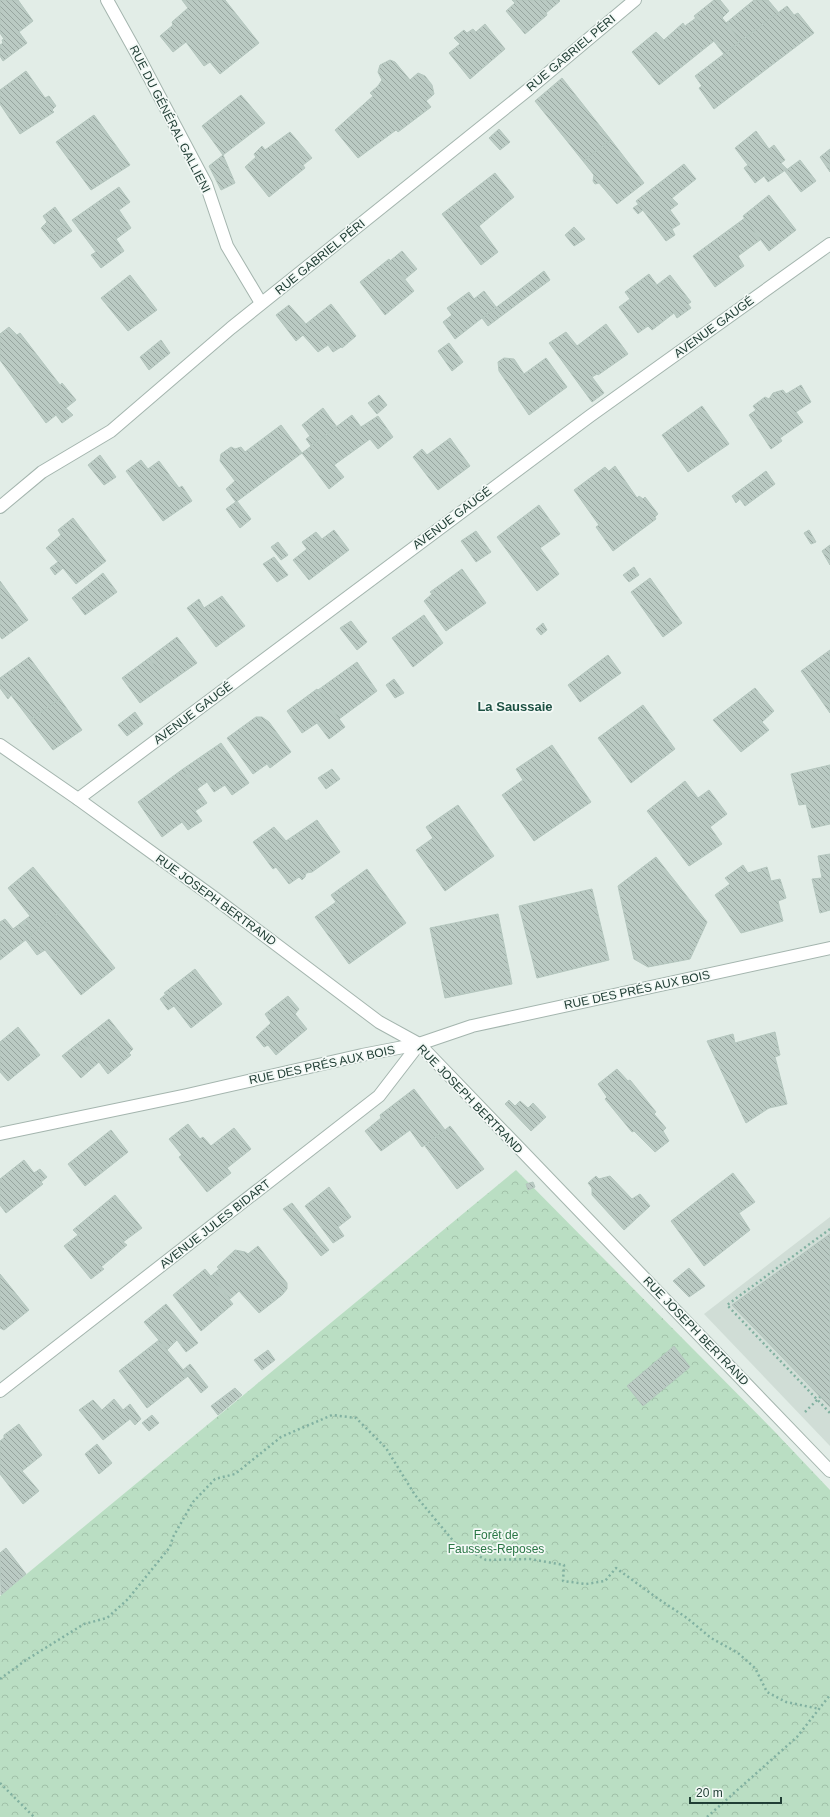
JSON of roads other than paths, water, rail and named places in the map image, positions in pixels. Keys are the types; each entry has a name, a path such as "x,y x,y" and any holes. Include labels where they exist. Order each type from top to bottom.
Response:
{"street":[{"name":"RUE DU GÉNÉRAL GALLIENI","path":"107,0 206,184 226,246 261,303"},
{"name":"RUE GABRIEL PÉRI","path":"0,506 42,472 111,431 261,303 523,93 635,0"},
{"name":"AVENUE GAUGÉ","path":"78,799 590,416 830,244"},
{"name":"RUE JOSEPH BERTRAND","path":"0,745 78,799 216,899 379,1022 419,1044 830,1471"},
{"name":"RUE DES PRÉS AUX BOIS","path":"0,1134 362,1055 419,1044 472,1026 830,948"},
{"name":"AVENUE JULES BIDART","path":"0,1391 379,1096 419,1044"}],"district":[{"name":"La Saussaie","path":"515,706"}],"park label":[{"name":"Forêt de Fausses-Reposes","path":"496,1542"}]}
